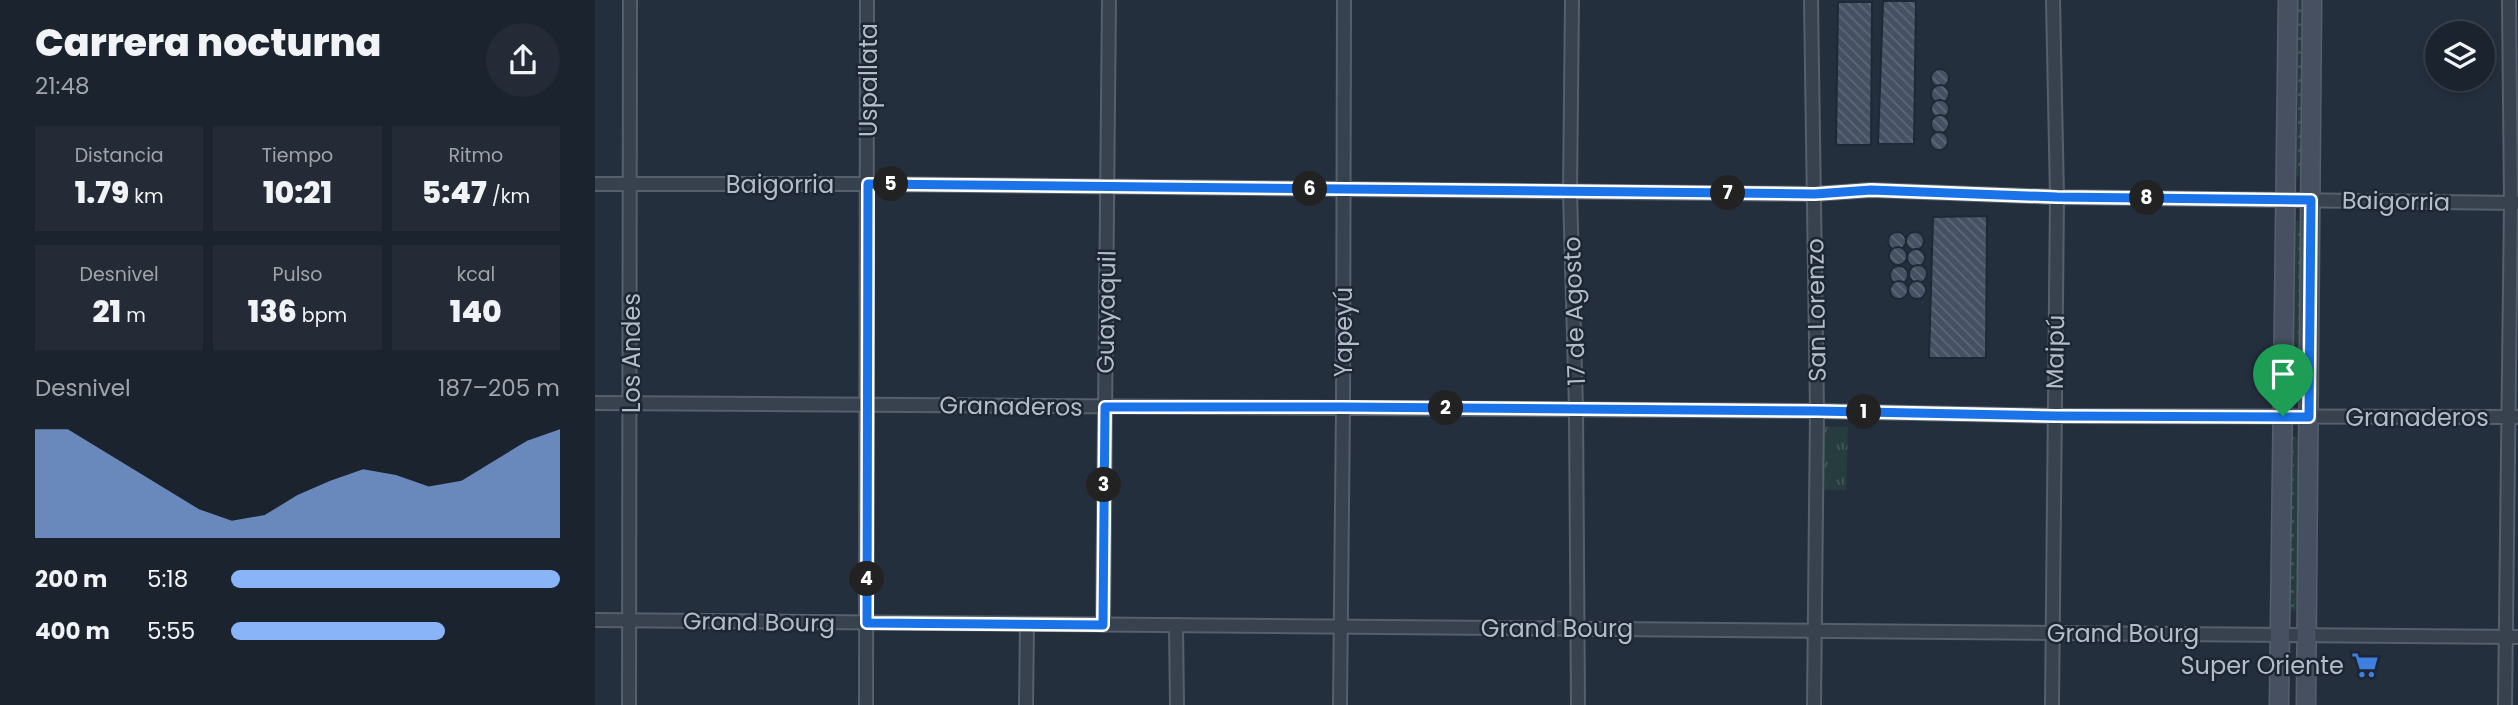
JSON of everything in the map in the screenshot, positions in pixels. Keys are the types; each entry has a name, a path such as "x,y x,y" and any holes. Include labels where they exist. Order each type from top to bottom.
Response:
{"main road":[{"path":"2279,705 2288,0"},
{"path":"2306,705 2312,0"}],"street":[{"name":"Los Andes","path":"629,705 630,0"},
{"name":"Uspallata","path":"866,705 867,0"},
{"name":"Guayaquil","path":"1103,625 1109,0"},
{"name":"Yapeyú","path":"1340,705 1344,0"},
{"name":"17 de Agosto","path":"1572,0 1570,192 1576,409 1578,705"},
{"name":"San Lorenzo","path":"1811,0 1817,411 1814,705"},
{"name":"Maipú","path":"2052,705 2057,197 2053,0"},
{"path":"2505,705 2512,637 2514,203 2509,0"},
{"name":"Baigorria","path":"595,184 868,184 1815,194 1871,190 2057,197 2514,203"},
{"name":"Granaderos","path":"595,403 1817,411 2055,416 2513,417"},
{"name":"Grand Bourg","path":"595,620 2512,637"},
{"path":"1026,705 1027,624"},
{"path":"1176,625 1177,705"}],"green space":[{"path":"2297,0 2305,0 2303,174 2299,177 2295,175"},
{"path":"2297,221 2302,222 2298,394 2292,391 2294,224"},
{"path":"1819,426 1848,427 1846,490 1817,490"},
{"path":"2293,437 2300,440 2299,607 2293,612 2289,609"}],"building":[{"path":"1883,1 1916,1 1914,144 1878,144"},
{"path":"1838,2 1872,2 1871,145 1836,145"},
{"path":"1940,69 1948,74 1949,78 1944,86 1940,87 1932,82 1931,78 1936,70"},
{"path":"1936,85 1944,85 1949,94 1947,101 1936,103 1931,98 1931,90"},
{"path":"1940,100 1948,105 1949,109 1944,117 1940,118 1932,113 1931,109 1936,101"},
{"path":"1940,115 1948,120 1949,124 1944,132 1940,133 1932,128 1931,124 1936,116"},
{"path":"1939,132 1946,134 1946,148 1939,150 1932,148 1930,141 1932,134"},
{"path":"1987,216 1986,358 1929,358 1933,217"},
{"path":"1897,232 1905,237 1906,241 1901,249 1897,250 1889,245 1888,241 1893,233"},
{"path":"1911,232 1919,232 1924,241 1922,248 1911,250 1906,245 1906,237"},
{"path":"1898,247 1906,252 1907,256 1902,264 1898,265 1890,260 1889,256 1894,248"},
{"path":"1916,249 1923,251 1923,265 1916,267 1909,265 1907,258 1909,251"},
{"path":"1918,265 1926,270 1927,274 1922,282 1918,283 1910,278 1909,274 1914,266"},
{"path":"1899,266 1907,271 1908,275 1903,283 1899,284 1891,279 1890,275 1895,267"},
{"path":"1899,281 1907,286 1908,290 1903,298 1899,299 1891,294 1890,290 1895,282"},
{"path":"1913,281 1921,281 1926,290 1924,297 1913,299 1908,294 1908,286"}],"place":[{"name":"Super Oriente","path":"2365,665"}],"route":[{"path":"868,184 1815,194 1871,190 2057,197 2311,200 2309,417 2283,416 1105,407 1103,625 867,623 868,184"}]}
